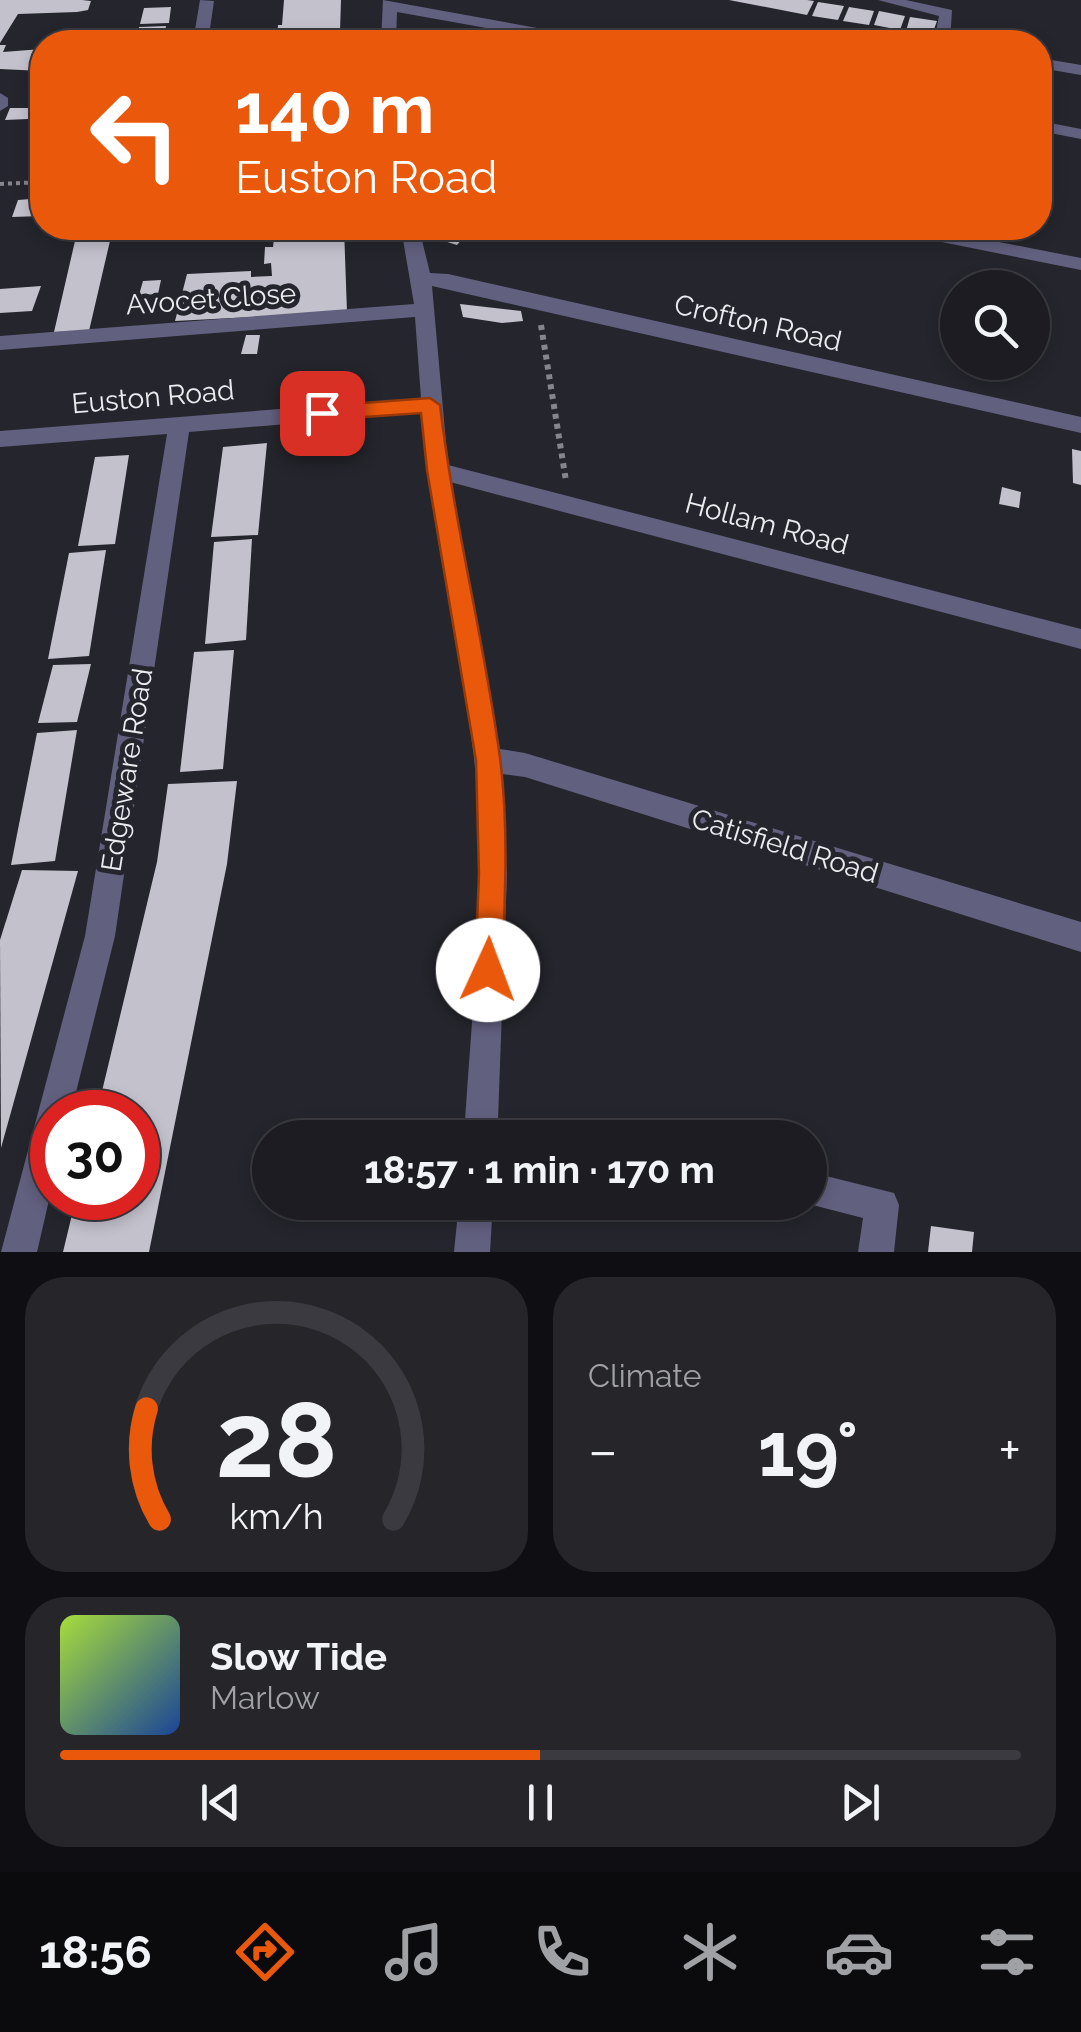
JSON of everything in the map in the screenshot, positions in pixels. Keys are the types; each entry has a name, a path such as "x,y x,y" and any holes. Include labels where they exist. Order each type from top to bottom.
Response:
{"street":[{"path":"885,0 947,13 944,30"},
{"path":"202,30 207,1"},
{"path":"389,30 390,3 526,30"},
{"path":"1052,65 1081,70"},
{"path":"0,98 0,106"},
{"path":"1052,128 1081,134"},
{"path":"413,240 422,279 438,470 488,760 492,874 482,1120"},
{"path":"962,240 1081,264"},
{"name":"Crofton Road","path":"422,279 448,280 1081,425"},
{"name":"Avocet Close","path":"0,342 425,310"},
{"name":"Euston Road","path":"0,439 430,405"},
{"name":"Edgeware Road","path":"61,1090 100,936 179,424"},
{"name":"Hollam Road","path":"438,470 1081,639"},
{"name":"Catisfield Road","path":"488,760 525,765 1081,937"},
{"path":"827,1193 882,1206 876,1252"},
{"path":"19,1252 30,1209"},
{"path":"472,1252 475,1220"}],"path":[{"path":"0,184 30,183"},
{"path":"538,301 569,502"}],"building":[{"path":"0,0 91,1 88,10 77,12 18,14 0,43"},
{"path":"284,0 341,0 340,30 278,30 278,25 282,25"},
{"path":"729,0 807,0 814,1 807,15"},
{"path":"818,2 844,6 838,20 812,16"},
{"path":"171,7 169,23 140,24 144,8"},
{"path":"849,7 874,11 869,25 843,21"},
{"path":"879,11 905,16 900,30 874,25"},
{"path":"910,17 937,21 934,30 906,30"},
{"path":"166,26 165,30 138,30"},
{"path":"0,45 6,45 3,52 30,50 30,70 0,69"},
{"path":"10,108 30,108 28,119 5,120"},
{"path":"30,199 30,216 12,217 18,200"},
{"path":"75,240 110,240 89,331 54,332"},
{"path":"274,240 344,240 347,312 175,321 187,274 251,271 251,277 272,276 271,263 264,264 265,247 273,247"},
{"path":"161,280 158,294 139,295 143,281"},
{"path":"41,286 32,311 0,313 0,289"},
{"path":"460,304 521,311 523,321 502,323 463,317"},
{"path":"246,335 260,335 257,354 241,354"},
{"path":"316,377 330,377 326,393 312,393"},
{"path":"267,443 258,535 211,537 223,447"},
{"path":"1072,449 1081,451 1081,485 1073,483"},
{"path":"129,455 115,544 78,546 95,457"},
{"path":"1002,487 1021,492 1019,508 999,504"},
{"path":"252,539 246,640 205,644 214,542"},
{"path":"106,550 89,656 48,659 69,553"},
{"path":"234,650 223,769 180,772 194,652"},
{"path":"91,664 77,722 38,723 53,665"},
{"path":"77,730 55,861 11,865 37,733"},
{"path":"237,781 227,864 160,1197 160,1090 102,1090 157,862 168,784"},
{"path":"22,870 78,871 1,1148 0,940"},
{"path":"71,1220 155,1220 149,1252 63,1252"},
{"path":"931,1226 974,1232 972,1252 928,1252"}],"route":[{"path":"322,413 430,405 488,760 492,874 488,970"}]}
